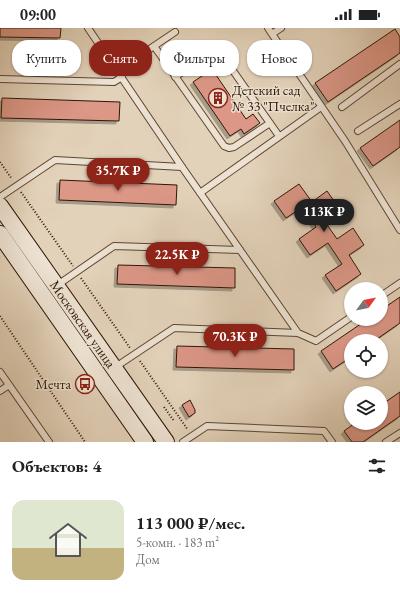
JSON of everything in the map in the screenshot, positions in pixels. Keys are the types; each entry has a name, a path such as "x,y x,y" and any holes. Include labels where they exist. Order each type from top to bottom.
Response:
{"main road":[{"name":"Московская улица","path":"0,206 166,442"},
{"name":"Московская улица","path":"0,234 145,442"}],"lane":[{"path":"88,28 96,40"},
{"path":"268,28 345,142 400,230"},
{"path":"272,34 281,28"},
{"path":"175,32 154,46 224,146 229,148 234,147 270,123"},
{"path":"175,77 218,48 279,136"},
{"path":"342,107 400,64"},
{"path":"0,79 114,82 122,77 182,167 298,333"},
{"path":"358,131 400,104"},
{"path":"200,193 321,107"},
{"path":"0,197 55,160 182,167"},
{"path":"56,286 114,246 240,250"},
{"path":"388,291 400,283"},
{"path":"114,368 174,328 298,333 316,340 344,322"},
{"path":"0,372 50,442"},
{"path":"0,391 9,385"},
{"path":"183,442 207,426 324,431 332,442"},
{"path":"386,442 400,432"}],"path":[{"path":"0,162 192,436"},
{"path":"0,316 85,442"},
{"path":"164,407 174,421"}],"building":[{"path":"0,28 61,28 60,38 0,37"},
{"path":"395,29 400,37 400,53 328,102 315,83"},
{"name":"Детский сад № 33 \"Пчелка\"","path":"202,76 217,76 246,119 253,114 260,123 244,134 241,129 230,136 193,82"},
{"path":"2,98 120,102 119,121 1,118"},
{"path":"400,120 400,147 373,166 360,148"},
{"path":"60,180 177,185 176,205 59,200"},
{"path":"299,184 312,202 327,191 339,208 323,219 337,239 353,228 364,245 349,255 361,274 349,282 344,282 344,286 336,291 325,275 342,264 328,243 310,255 299,239 316,227 303,207 286,218 274,201"},
{"path":"118,265 235,268 235,288 117,284"},
{"path":"400,297 400,323 384,334 346,334 358,326 388,326 388,305"},
{"path":"344,335 344,362 333,369 321,351"},
{"path":"177,346 294,349 294,370 176,367"},
{"path":"400,392 400,416 388,424 388,400"},
{"path":"190,400 195,413 189,417 182,405"},
{"path":"380,430 363,442 352,442 344,431"}],"place":[{"name":"Детский сад № 33 \"Пчелка\"","path":"218,98"},
{"name":"Мечта","path":"85,384"}]}
